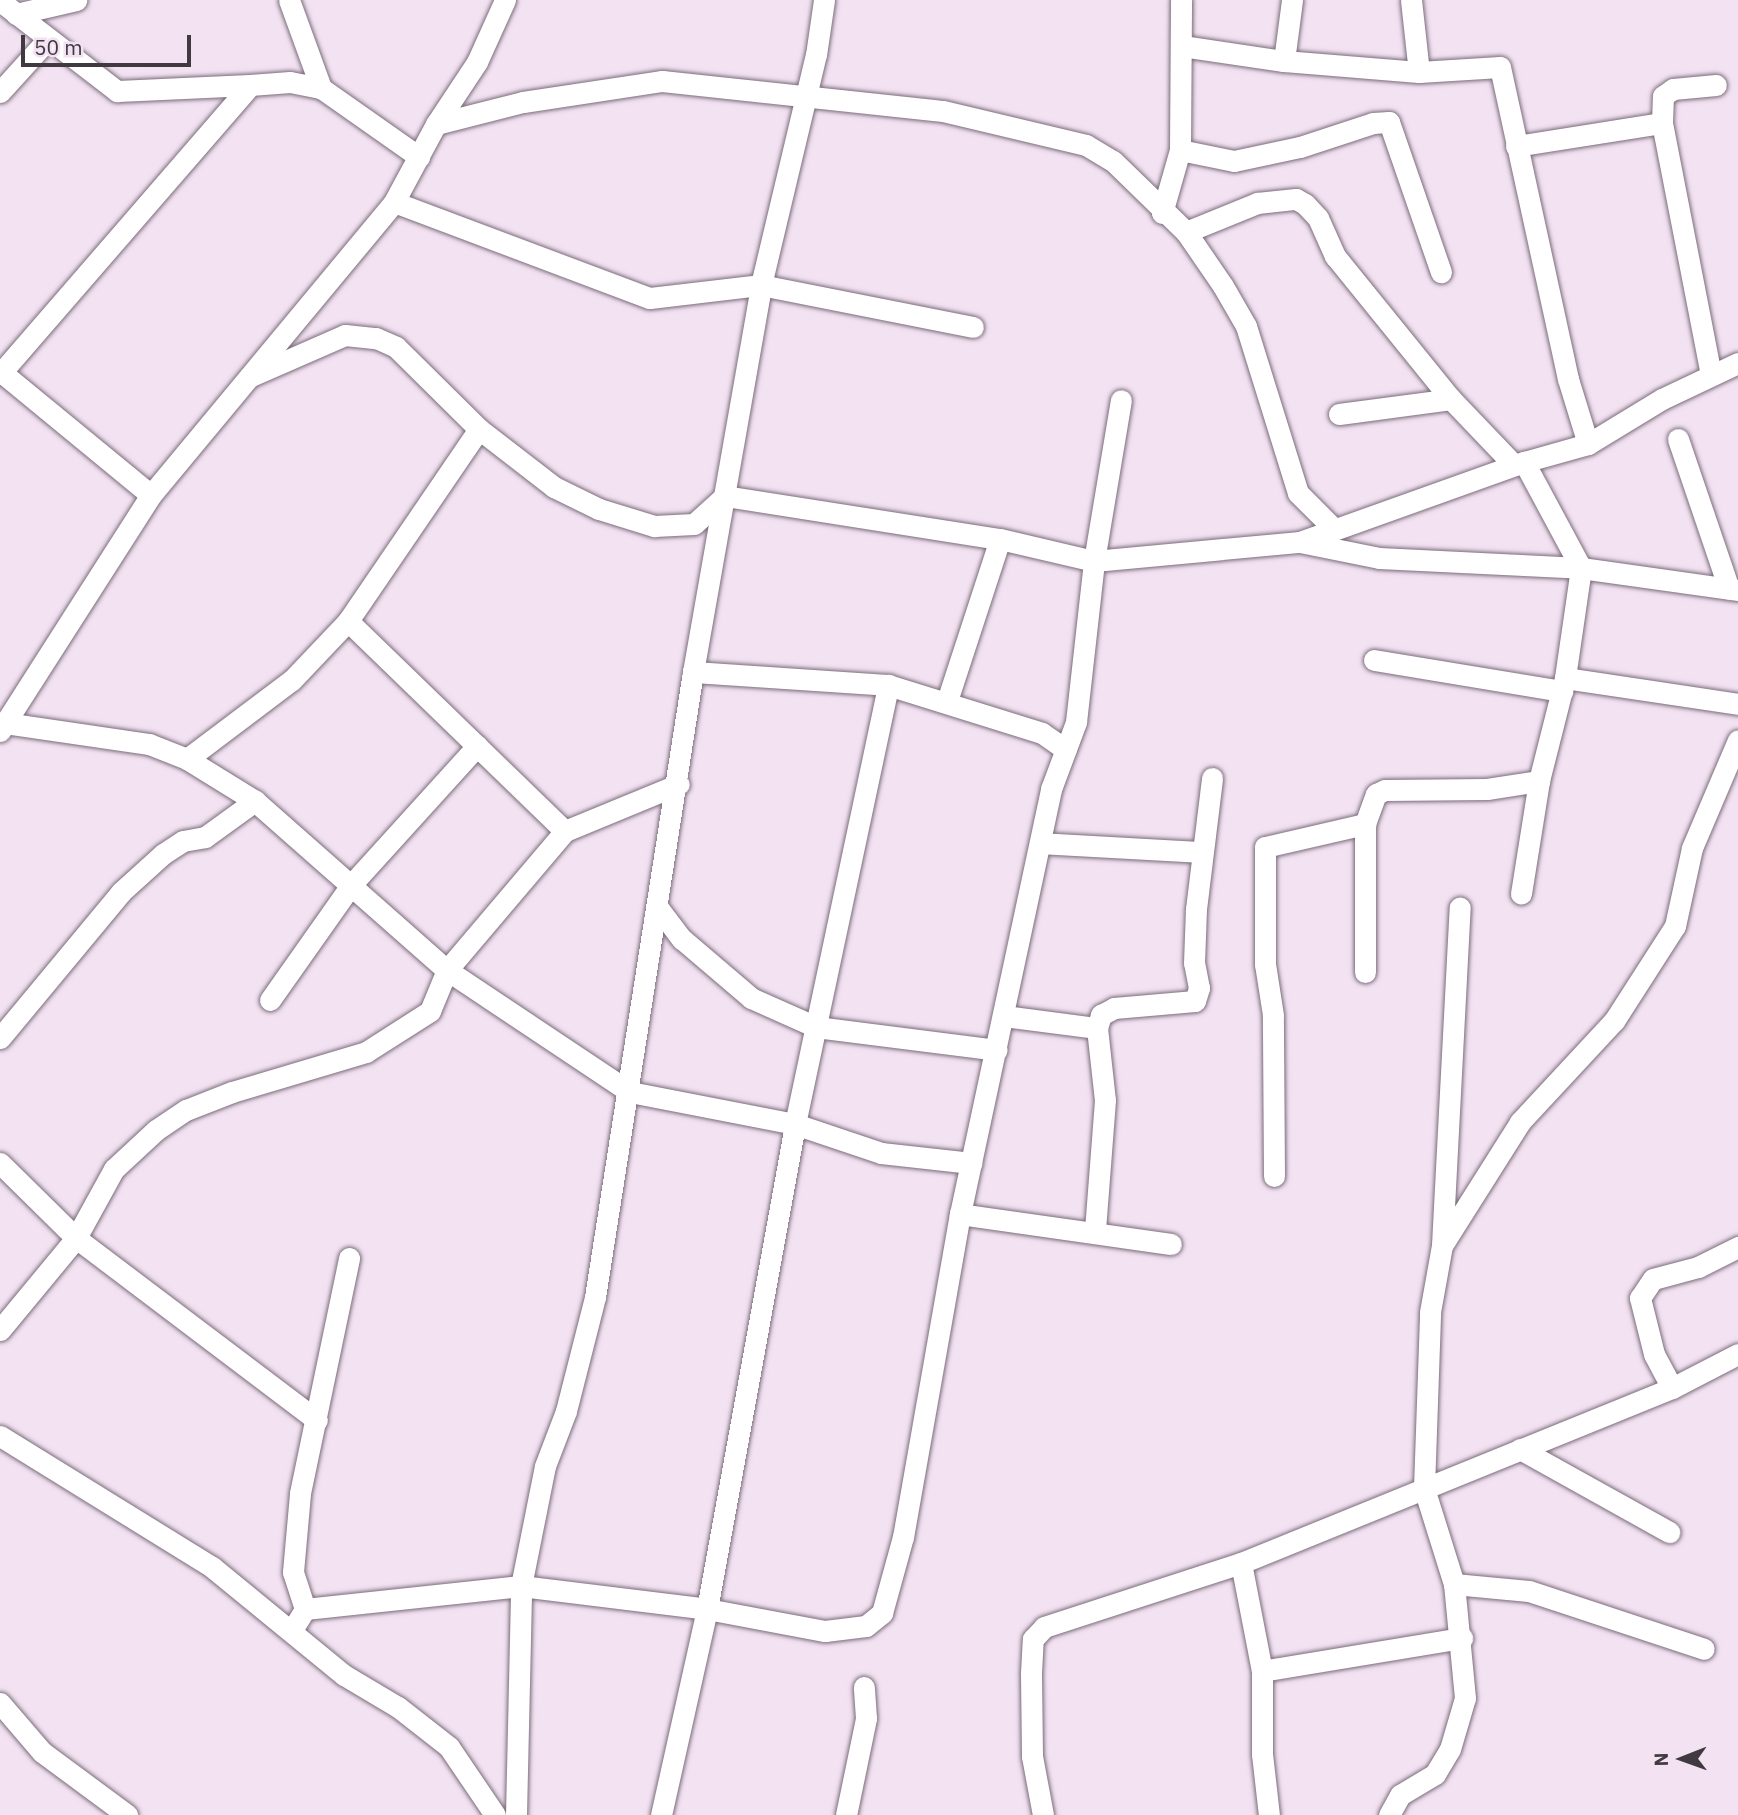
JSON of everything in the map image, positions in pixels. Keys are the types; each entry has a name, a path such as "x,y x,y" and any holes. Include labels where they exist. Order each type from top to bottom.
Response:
{"street":[{"path":"8,8 76,0"},
{"path":"289,0 321,88"},
{"path":"505,0 477,62 436,124 394,202 151,495 3,727 149,744 187,759 255,801 447,971 630,1092 795,1124 881,1153 971,1163"},
{"path":"516,1815 513,1798 521,1586 545,1466 566,1411 596,1297 679,784 693,672 761,285 806,97 824,0"},
{"path":"1162,213 1180,150 1181,0"},
{"path":"1284,61 1292,0"},
{"path":"1411,0 1419,72"},
{"path":"8,8 117,91 290,82 321,88 419,157"},
{"path":"0,92 48,39"},
{"path":"1182,46 1284,61 1419,72 1497,66 1503,76 1568,379 1588,444"},
{"path":"436,124 523,102 630,83 662,81 943,111 1086,145 1113,161 1162,213 1186,232 1246,326 1298,493 1333,528"},
{"path":"151,495 1,372 250,85"},
{"path":"1711,375 1662,123 1663,96 1673,89 1716,85"},
{"path":"1180,150 1234,161 1300,147 1373,122 1389,122 1441,272"},
{"path":"1516,146 1662,123"},
{"path":"1186,232 1257,203 1296,199 1305,204 1318,218 1335,256 1451,399 1519,464 1581,568 1564,685 1539,781 1521,894"},
{"path":"394,202 650,298 761,285 973,327"},
{"path":"249,377 345,335 376,338 396,347 479,429 554,487 598,509 654,526 694,524 725,496"},
{"path":"1300,542 1333,528 1380,517 1519,464 1588,444 1711,375 1738,363"},
{"path":"1339,414 1451,399"},
{"path":"305,1609 521,1586 707,1609 825,1631 866,1626 882,1613 903,1537 960,1214 1051,789 1066,750 1082,690 1094,561 1121,400"},
{"path":"187,759 292,680 348,621 479,429"},
{"path":"725,496 1000,539 1094,561 1300,542 1380,558 1581,568 1733,590 1678,439"},
{"path":"947,701 1000,539"},
{"path":"348,621 565,831"},
{"path":"1374,660 1738,704"},
{"path":"693,672 888,685 947,701 1042,733 1066,750"},
{"path":"662,1815 707,1609 795,1124 888,685"},
{"path":"1442,1245 1520,1122 1614,1021 1675,926 1692,848 1738,740"},
{"path":"270,1000 351,885 477,746"},
{"path":"1096,1231 1105,1100 1097,1028 1101,1015 1114,1009 1195,1001 1202,852 1212,778"},
{"path":"1365,972 1365,824 1377,794 1385,790 1488,789 1539,781"},
{"path":"0,1330 76,1238 114,1169 156,1130 187,1110 232,1091 366,1052 430,1011 447,971 565,831 679,784"},
{"path":"0,1038 121,892 163,854 183,841 205,837 255,801"},
{"path":"1274,1176 1273,1014 1265,964 1265,847 1365,824"},
{"path":"1040,843 1202,852"},
{"path":"1389,1815 1400,1795 1435,1774 1450,1749 1465,1698 1462,1638 1454,1584 1424,1488 1430,1312 1442,1245 1460,907"},
{"path":"659,909 682,939 751,998 816,1027 996,1050"},
{"path":"1004,1016 1097,1028"},
{"path":"0,1163 76,1238 317,1420"},
{"path":"960,1214 1096,1231 1171,1244"},
{"path":"1672,1388 1654,1354 1640,1298 1653,1279 1698,1267 1738,1247"},
{"path":"292,1630 305,1609 293,1572 300,1493 349,1258"},
{"path":"1043,1815 1032,1756 1033,1639 1044,1627 1241,1563 1672,1388 1738,1354"},
{"path":"0,1436 212,1567 344,1675 398,1707 449,1747 489,1813"},
{"path":"1520,1449 1669,1532"},
{"path":"1241,1563 1262,1671 1262,1754 1269,1815"},
{"path":"1454,1584 1529,1591 1704,1649"},
{"path":"1262,1671 1462,1638"},
{"path":"846,1815 866,1718 864,1687"},
{"path":"0,1703 42,1752 127,1815"}]}
